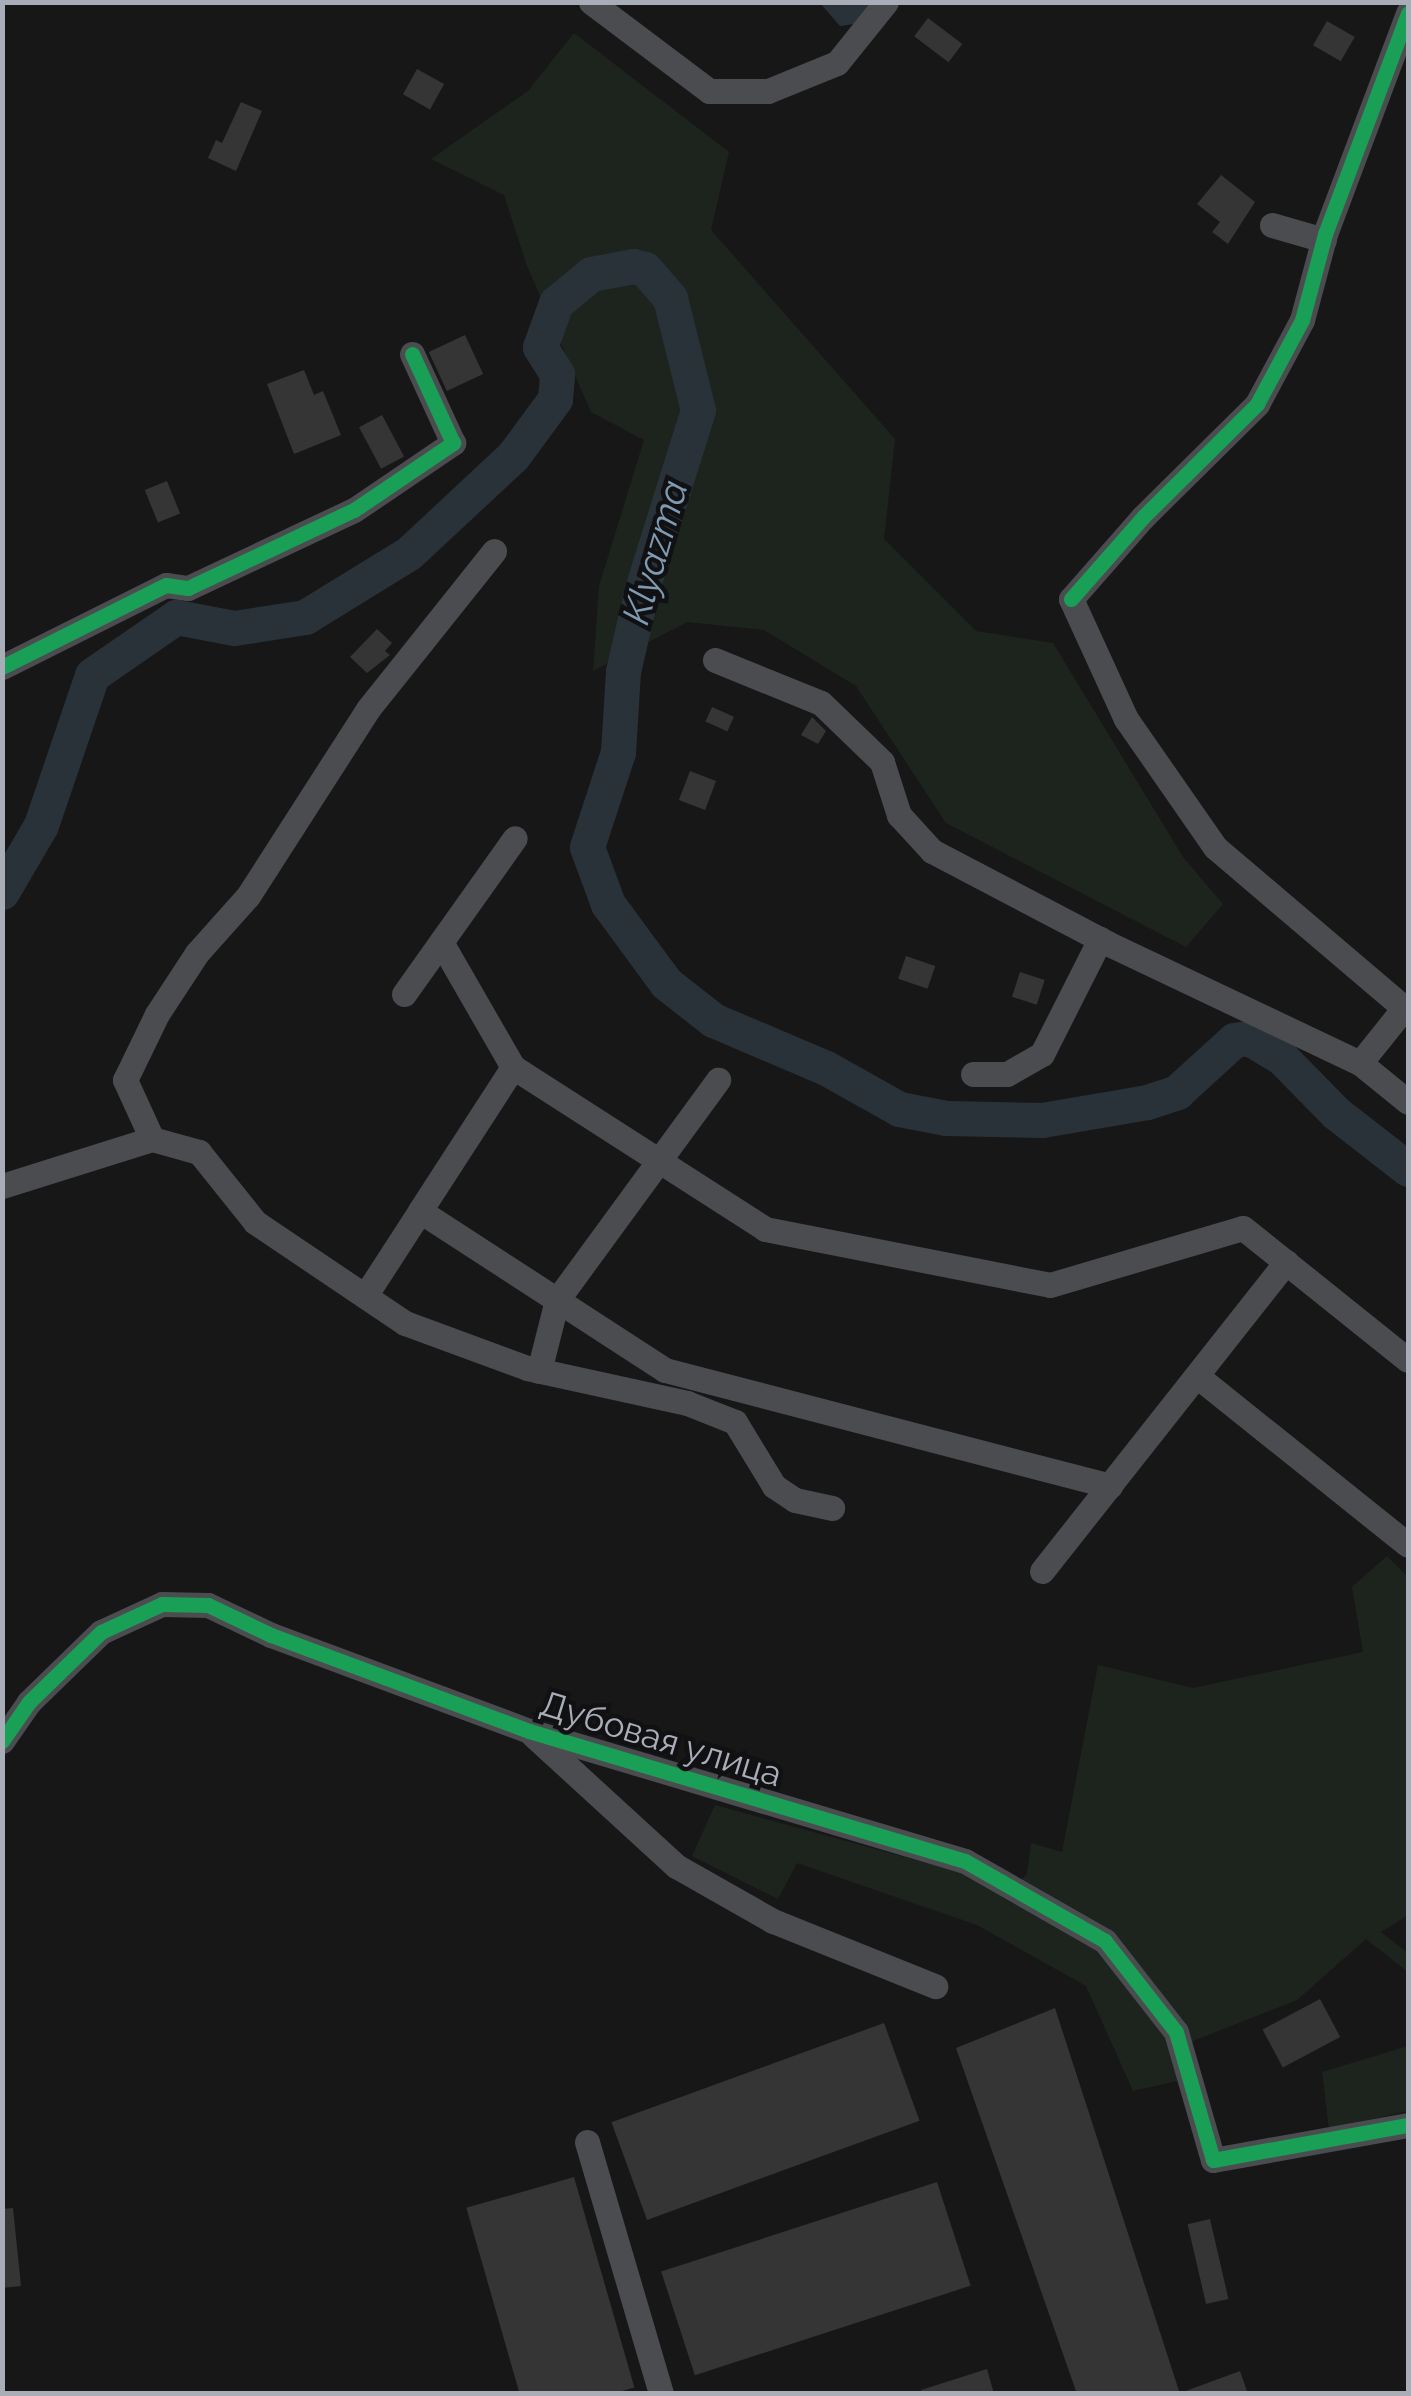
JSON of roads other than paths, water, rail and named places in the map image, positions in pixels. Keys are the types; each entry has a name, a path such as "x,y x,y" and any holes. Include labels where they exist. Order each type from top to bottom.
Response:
{"street":[{"path":"592,2 710,91 768,92 837,62 886,2"},
{"path":"1360,1062 1406,1008 1215,847 1126,720 1071,599 1142,517 1257,404 1302,320 1324,240 1408,14"},
{"path":"1272,225 1324,240"},
{"path":"2,667 166,585 188,588 354,510 452,443 412,354"},
{"path":"152,1139 125,1080 156,1014 197,953 248,896 368,709 494,550"},
{"path":"714,660 822,703 882,762 899,816 932,851 1100,939 1360,1062 1408,1102"},
{"path":"404,994 515,838"},
{"path":"973,1074 1008,1074 1042,1054 1100,939"},
{"path":"441,942 513,1067 765,1229 1050,1285 1244,1228 1408,1360"},
{"path":"366,1296 513,1067"},
{"path":"539,1370 557,1300 655,1158 718,1080"},
{"path":"2,1186 152,1139 199,1152 255,1222 405,1323 539,1370 688,1402 735,1422 774,1486 795,1500 832,1508"},
{"path":"420,1211 665,1370 1110,1486"},
{"path":"1042,1571 1286,1262"},
{"path":"1198,1376 1408,1545"},
{"name":"Дубовая улица","path":"2,1741 28,1702 101,1632 128,1616 184,1600 529,1732 965,1862 1106,1942 1176,2032 1212,2160 1408,2126"},
{"path":"529,1732 676,1866 773,1921 936,1986"},
{"path":"588,2142 661,2394"}],"waterway":[{"name":"Klyazma","path":"2,892 41,825 92,675 176,617 234,628 305,617 409,553 513,456 555,399 557,374 540,347 556,303 591,274 633,266 645,269 670,298 698,410 642,589 623,671 618,752 587,847 608,904 666,983 713,1020 826,1068 899,1109 946,1118 1042,1120 1147,1102 1177,1092 1234,1040 1249,1038 1282,1058 1336,1113 1408,1169"}]}
